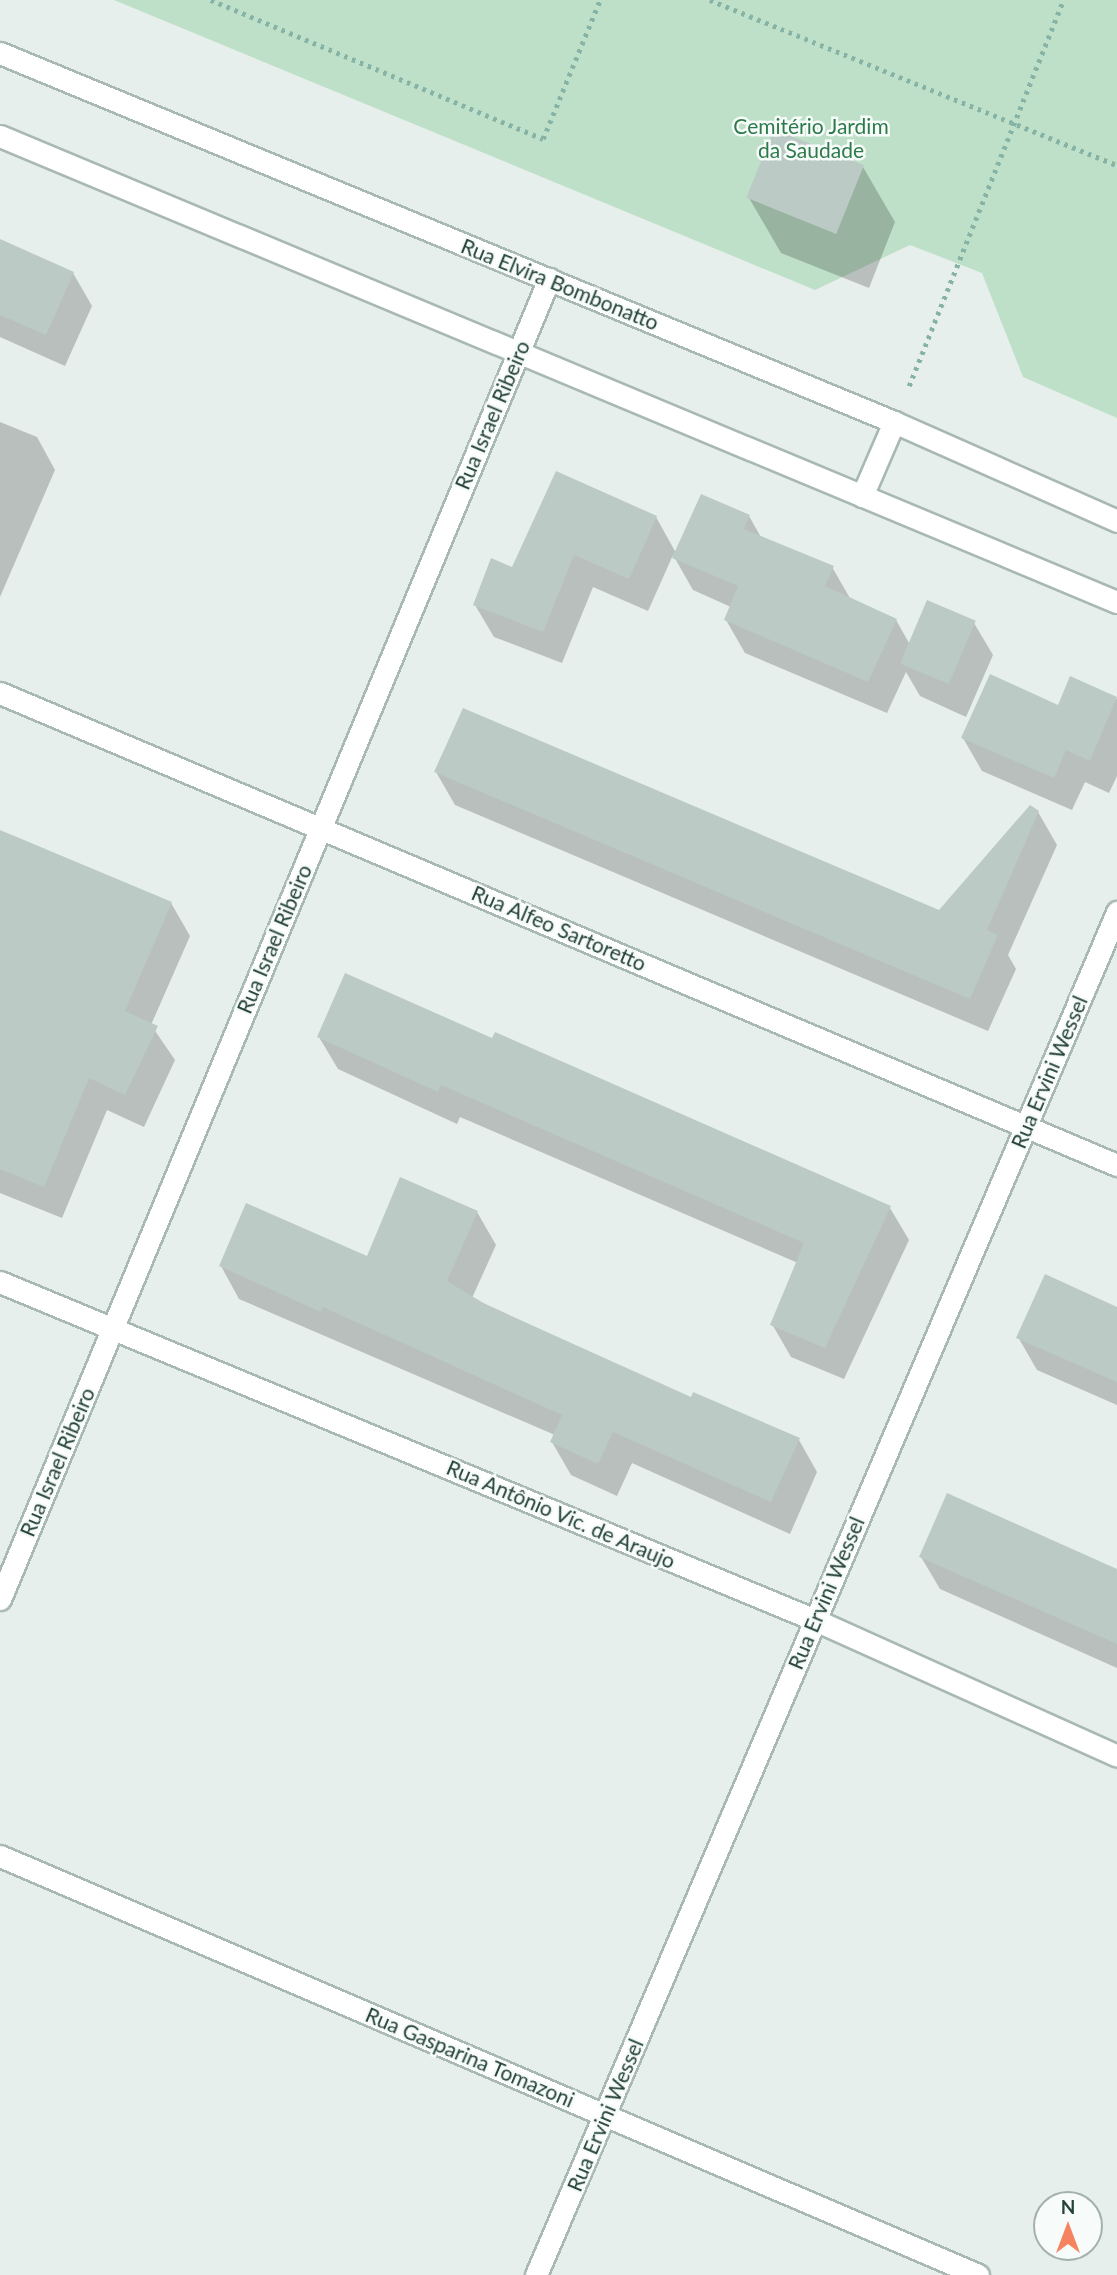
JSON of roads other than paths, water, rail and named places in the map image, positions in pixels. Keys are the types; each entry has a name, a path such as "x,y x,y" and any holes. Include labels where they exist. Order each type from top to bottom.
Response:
{"street":[{"name":"Rua Elvira Bombonatto","path":"0,53 894,422 1117,521"},
{"path":"0,136 1117,602"},
{"name":"Rua Israel Ribeiro","path":"0,1599 549,279"},
{"path":"862,496 894,422"},
{"name":"Rua Alfeo Sartoretto","path":"0,693 1117,1165"},
{"name":"Rua Ervini Wessel","path":"536,2275 1117,912"},
{"name":"Rua Antônio Vic. de Araujo","path":"0,1282 815,1620 1117,1756"},
{"name":"Rua Gasparina Tomazoni","path":"0,1856 978,2275"}],"park label":[{"name":"Cemitério Jardim da Saudade","path":"811,138"}]}
